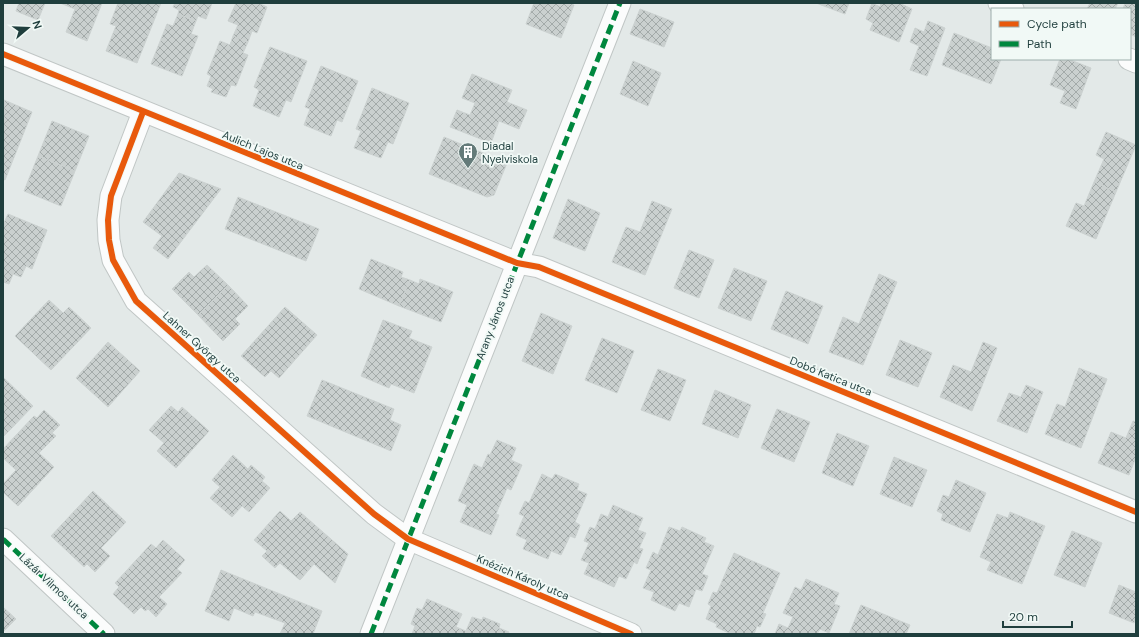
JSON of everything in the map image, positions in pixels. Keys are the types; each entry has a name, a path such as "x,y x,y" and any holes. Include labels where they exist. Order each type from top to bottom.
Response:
{"street":[{"name":"Arany János utca","path":"371,634 620,3"},
{"path":"998,3 1010,8"},
{"name":"Aulich Lajos utca","path":"3,54 517,263"},
{"name":"Lahner György utca","path":"144,112 111,196 108,220 108,240 113,260 136,301 374,514 408,539"},
{"name":"Dobó Katica utca","path":"517,263 539,267 1136,512"},
{"name":"Lázár Vilmos utca","path":"3,539 104,634"},
{"name":"Knézich Károly utca","path":"408,539 631,634"}],"building":[{"path":"19,3 45,3 38,20 16,11"},
{"path":"60,3 102,3 87,41 66,32 75,9"},
{"path":"118,3 161,3 137,63 106,51 116,26 110,24"},
{"path":"175,3 212,3 206,19 198,16 196,21 178,14 179,10 173,7"},
{"path":"236,3 258,3 267,7 257,33 252,31 248,42 233,36 238,25 228,21"},
{"path":"534,3 570,3 574,5 561,38 526,24"},
{"path":"816,3 849,3 845,14"},
{"path":"872,3 880,7 881,3 899,3 912,9 899,42 870,30 873,23 866,19"},
{"path":"1090,3 1118,3 1116,8 1088,8"},
{"path":"1125,3 1136,3 1136,37 1131,34 1131,8 1123,8"},
{"path":"640,9 674,22 664,47 630,34"},
{"path":"178,14 196,21 191,34 198,36 182,76 151,64 167,24 173,26"},
{"path":"928,21 945,28 927,76 910,70 919,46 910,42 915,28 924,32"},
{"path":"954,33 991,48 991,60 1001,60 991,84 942,65"},
{"path":"233,36 248,42 243,53 248,55 236,86 231,85 226,97 211,92 213,89 207,86 211,76 207,74 220,41 230,45"},
{"path":"270,47 307,61 291,102 286,100 279,117 253,106 259,90 254,87"},
{"path":"1060,60 1071,60 1091,68 1076,109 1060,103 1065,91 1050,85"},
{"path":"633,61 661,73 648,106 620,94"},
{"path":"321,66 358,81 342,122 337,120 331,136 304,125 310,109 305,107"},
{"path":"472,74 512,90 507,102 527,110 519,129 499,121 491,143 450,127 457,110 470,115 475,103 462,98"},
{"path":"372,88 409,103 393,144 388,142 381,158 354,148 361,131 356,129"},
{"path":"4,100 32,112 5,180 3,179"},
{"path":"52,121 89,136 75,171 38,156"},
{"path":"1106,132 1136,145 1116,192 1094,182 1104,159 1096,155"},
{"name":"Diadal Nyelviskola","path":"444,137 507,163 494,195 487,197 429,174"},
{"path":"38,156 75,171 61,206 24,191"},
{"path":"179,173 221,189 168,259 153,248 162,236 143,222"},
{"path":"1094,182 1116,192 1096,239 1066,226 1076,203 1084,206"},
{"path":"238,197 319,229 306,261 225,229"},
{"path":"568,199 600,213 585,251 553,238"},
{"path":"652,201 672,209 645,275 612,262 626,227 640,232"},
{"path":"8,214 47,230 32,269 26,266 21,277 13,274 9,284 3,282 3,225"},
{"path":"689,250 714,260 699,298 674,288"},
{"path":"371,259 403,272 401,277 410,280 399,306 359,289"},
{"path":"207,265 228,285 198,315 172,289 189,272 194,277"},
{"path":"734,268 767,281 751,321 718,308"},
{"path":"879,274 897,282 863,365 829,352 843,317 859,324"},
{"path":"420,279 453,292 441,322 399,306 410,280 419,284"},
{"path":"228,285 248,306 235,319 240,324 223,341 198,315"},
{"path":"786,291 823,306 808,344 771,329"},
{"path":"49,300 63,313 69,307 91,328 51,370 15,336"},
{"path":"285,307 317,335 279,378 271,371 265,377 241,356"},
{"path":"541,313 572,326 553,374 522,361"},
{"path":"383,320 412,331 409,338 432,347 414,393 391,384 389,388 361,376"},
{"path":"602,338 634,351 617,393 585,380"},
{"path":"900,340 932,353 918,387 886,375"},
{"path":"108,342 140,371 108,407 76,378"},
{"path":"983,342 997,348 972,411 940,397 953,365 971,372"},
{"path":"1079,368 1107,379 1081,448 1045,434 1057,404 1065,407"},
{"path":"658,369 686,380 670,421 641,410"},
{"path":"3,377 33,406 3,437"},
{"path":"322,380 394,409 390,420 401,425 391,451 307,416"},
{"path":"1026,385 1043,392 1027,433 997,421 1009,393 1021,397"},
{"path":"715,390 751,405 738,438 702,424"},
{"path":"171,406 178,412 182,407 209,431 176,468 157,451 164,443 149,430"},
{"path":"777,409 810,422 794,462 761,448"},
{"path":"44,410 60,425 52,433 56,436 39,453 54,467 18,506 3,492 3,484 16,470 3,458 3,449 34,416 37,418"},
{"path":"1133,421 1136,422 1136,457 1129,475 1098,463 1111,432 1126,438"},
{"path":"837,433 869,446 853,486 822,473"},
{"path":"497,440 516,448 511,460 522,465 511,490 507,488 496,514 499,515 491,535 460,522 467,505 458,501 474,464 482,468 488,454 490,455"},
{"path":"233,455 248,469 251,465 265,477 262,481 270,488 249,512 242,506 232,517 210,498 220,487 212,480"},
{"path":"894,457 927,470 912,507 880,494"},
{"path":"542,474 552,479 555,474 579,484 577,490 587,494 575,522 580,525 575,538 570,536 561,555 551,551 548,559 523,549 527,540 516,535 524,516 519,514 525,501 529,503"},
{"path":"956,480 986,493 970,532 941,520 943,514 937,511 943,495 949,497"},
{"path":"93,491 126,522 101,548 110,556 95,572 87,564 84,567 51,536"},
{"path":"613,505 643,518 638,530 646,533 639,548 643,549 637,564 634,562 626,579 619,576 614,587 584,574 589,563 581,560 589,543 584,541 590,527 595,529 601,514 608,517"},
{"path":"280,511 291,521 300,512 348,554 335,583 314,564 300,580 280,563 275,568 262,556 267,551 254,540"},
{"path":"1010,512 1045,526 1022,584 987,570 991,562 980,557 997,514 1008,518"},
{"path":"669,527 680,531 682,527 706,538 704,542 714,546 702,574 708,576 702,591 696,589 689,607 679,603 675,611 651,600 654,592 643,588 651,570 646,568 653,552 658,555"},
{"path":"1072,531 1102,543 1085,587 1054,575"},
{"path":"163,540 185,560 177,569 182,573 159,597 167,604 156,617 148,609 145,611 141,607 134,614 113,594 119,587 115,583 151,544 156,548"},
{"path":"734,553 780,573 763,613 766,614 760,627 757,626 754,634 731,634 716,627 717,624 706,619 711,606 708,604 713,592 717,593"},
{"path":"221,570 322,611 313,634 280,634 285,623 255,612 253,616 234,608 229,621 205,611"},
{"path":"806,579 839,593 834,604 840,606 829,633 820,629 817,634 775,634 779,624 788,628 793,617 783,613 795,587 801,590"},
{"path":"1119,585 1136,592 1136,617 1134,623 1109,613"},
{"path":"427,599 462,614 456,627 466,631 472,617 482,620 483,617 500,624 499,628 509,632 508,634 412,634 415,626 411,624 417,608 422,610"},
{"path":"861,605 910,625 906,634 849,634"},
{"path":"3,607 16,619 3,632"}],"marked path":[{"path":"371,634 620,3"},
{"path":"3,539 104,634"}],"cycle path":[{"path":"3,54 517,263 539,267 1136,512"},
{"path":"143,112 111,196 108,220 109,240 113,260 136,301 374,514 408,539 631,634"}],"place":[{"name":"Diadal Nyelviskola","path":"468,169"}]}
